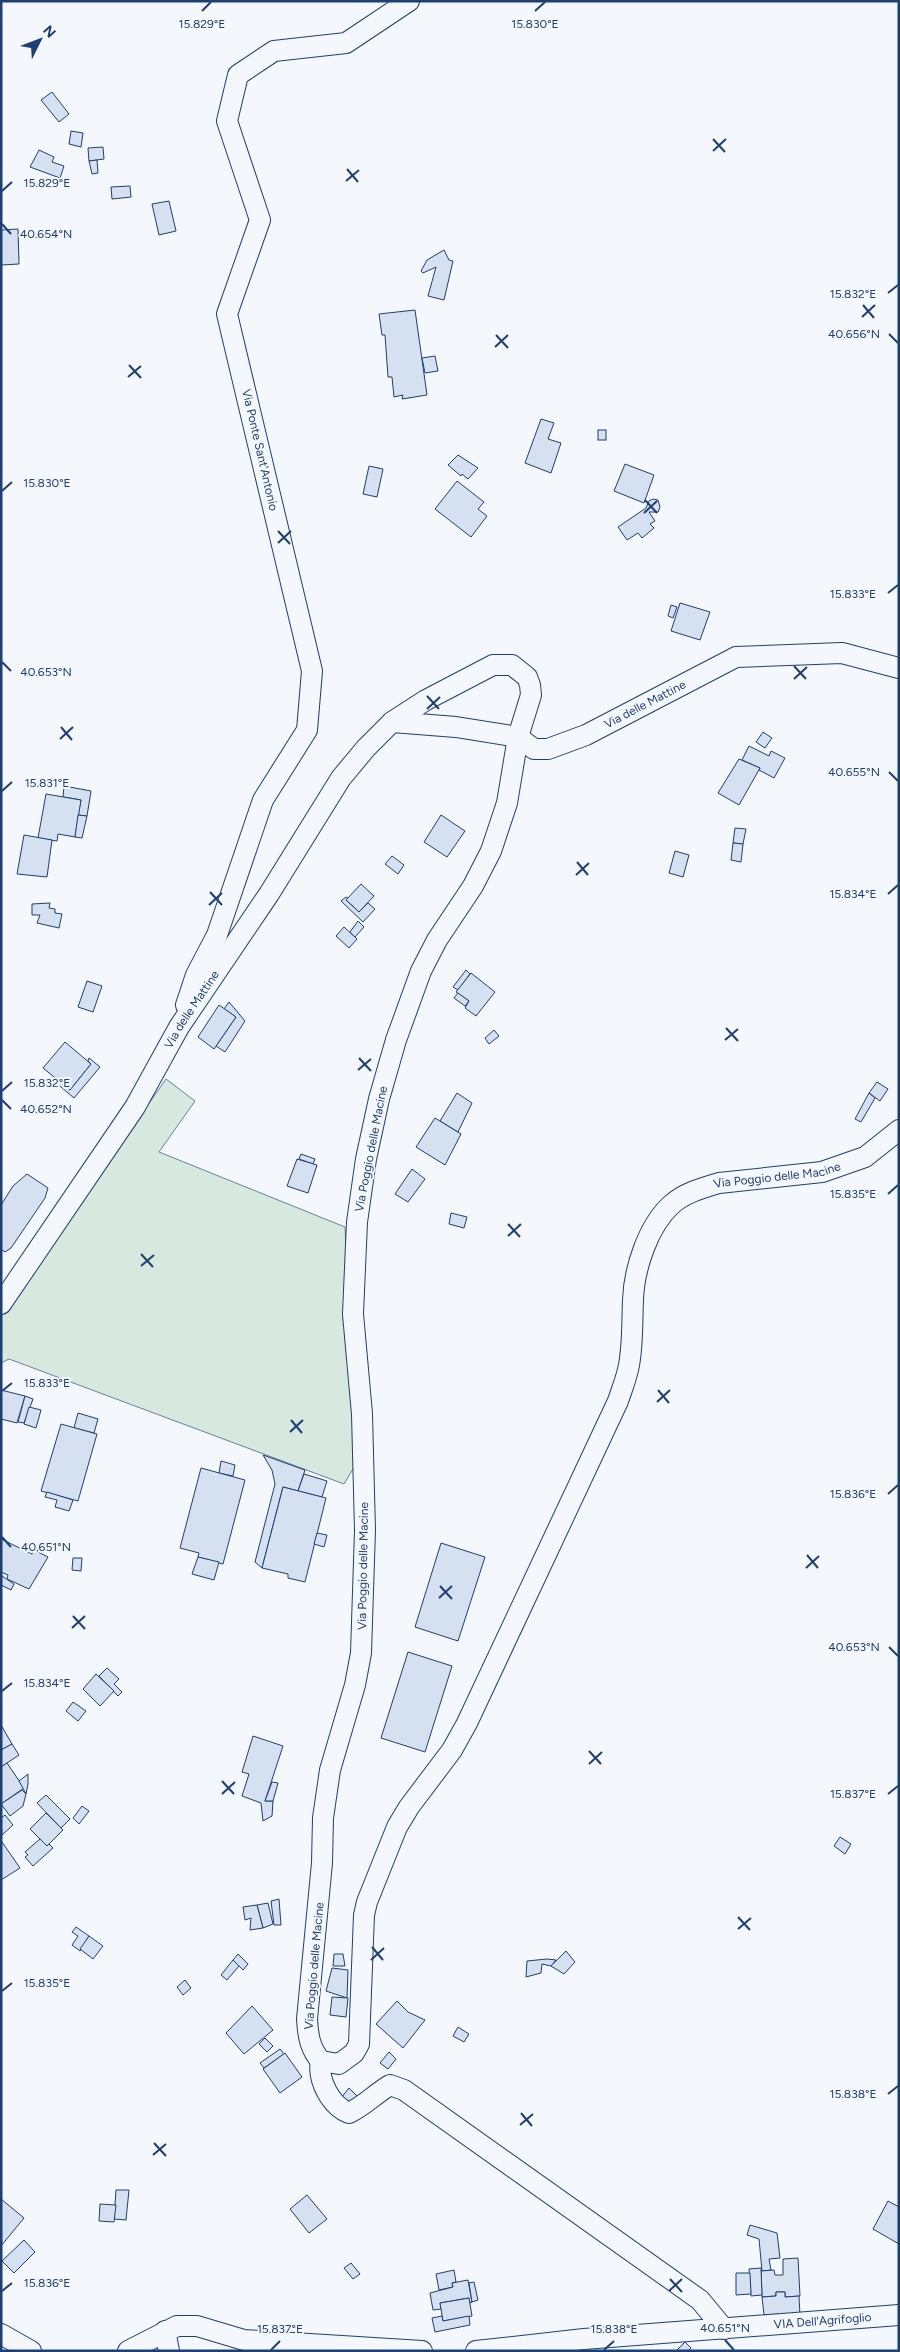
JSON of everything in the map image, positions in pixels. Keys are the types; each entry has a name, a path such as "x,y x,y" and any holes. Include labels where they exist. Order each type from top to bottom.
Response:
{"street":[{"name":"Via Ponte Sant'Antonio","path":"179,1027 196,975 217,935 263,800 307,730 312,670 228,314 260,220 227,121 238,75 274,51 346,43 409,1"},
{"name":"Via delle Mattine","path":"392,722 519,734 534,749 548,749 586,735 736,657 842,653 899,668"},
{"name":"Via delle Mattine","path":"1,1304 135,1107 179,1027 269,894 341,778 366,748 392,722 426,700 493,665 503,663 520,670 530,686 531,695 519,734"},
{"name":"Via Poggio delle Macine","path":"519,734 507,803 492,851 473,886 437,940 421,971 396,1040 379,1099 366,1159 357,1222 353,1314 362,1414 365,1530 361,1653 356,1685 330,1770 323,1818 322,1863 307,2019 310,2044 314,2053 322,2061 338,2064 354,2053 359,2044 364,1915 388,1847 409,1807 452,1750 467,1723 618,1401 629,1365 634,1327 634,1285 642,1257 659,1219 671,1205 688,1193 719,1183 822,1172 865,1157 899,1130"},
{"path":"322,2061 319,2071 338,2109 349,2113 361,2108 373,2094 390,2085 404,2090 700,2300 724,2329"},
{"name":"VIA Dell'Agrifoglio","path":"476,2351 584,2339 899,2315"},
{"path":"128,2351 177,2326 197,2326 244,2340 422,2351"},
{"path":"165,2331 169,2351"},
{"path":"1,2334 31,2351"}],"shaded area":[{"path":"166,1079 195,1101 159,1152 345,1227 356,1464 344,1484 9,1359 1,1363 1,1315"}],"building":[{"path":"52,92 69,114 59,122 41,100"},
{"path":"71,131 83,133 81,147 69,144"},
{"path":"103,147 104,159 89,161 88,148"},
{"path":"39,150 54,157 52,162 64,166 60,178 30,167"},
{"path":"97,160 98,173 92,174 89,161"},
{"path":"130,186 131,197 112,199 111,187"},
{"path":"169,201 176,231 159,235 152,204"},
{"path":"18,229 19,264 1,265 1,230"},
{"path":"444,250 449,260 453,261 444,300 428,296 436,267 423,273 421,271 427,260"},
{"path":"415,310 427,395 402,399 403,395 394,397 392,377 388,377 385,335 382,335 379,314"},
{"path":"435,356 438,371 425,373 422,358"},
{"path":"541,419 554,423 548,439 561,443 551,473 525,463"},
{"path":"598,430 606,430 606,440 598,440"},
{"path":"458,455 478,468 468,479 462,474 461,476 448,465"},
{"path":"625,464 654,475 644,503 614,491"},
{"path":"369,466 383,469 377,497 363,494"},
{"path":"457,481 484,502 478,509 487,516 471,537 435,509"},
{"path":"653,499 658,500 660,507 658,512 649,512 655,521 650,524 654,528 642,538 638,533 627,540 618,527 646,508 649,501"},
{"path":"680,603 710,612 700,640 671,631"},
{"path":"671,605 677,607 673,618 668,616"},
{"path":"763,732 772,738 765,748 756,742"},
{"path":"749,746 769,756 771,751 785,758 774,778 759,770 760,768 742,760"},
{"path":"739,759 760,768 739,805 718,793"},
{"path":"64,786 91,791 87,816 78,815 81,800 63,797"},
{"path":"46,794 81,800 75,837 58,834 57,841 38,838"},
{"path":"78,815 87,816 82,838 75,837"},
{"path":"441,815 465,831 447,857 424,842"},
{"path":"735,828 746,829 743,844 733,843"},
{"path":"24,835 52,840 47,877 17,874"},
{"path":"733,843 743,844 741,862 731,860"},
{"path":"675,851 689,855 683,877 669,873"},
{"path":"392,856 404,865 398,874 385,864"},
{"path":"361,884 374,896 359,912 346,900"},
{"path":"346,897 348,898 346,900 359,912 368,903 375,909 363,922 341,901"},
{"path":"50,903 49,908 55,909 55,913 62,914 59,928 37,923 40,915 32,915 32,904"},
{"path":"358,921 364,927 355,937 350,932"},
{"path":"344,927 357,939 349,948 336,936"},
{"path":"466,970 470,974 458,990 453,987"},
{"path":"471,973 495,992 476,1016 465,1008 469,1001 456,992"},
{"path":"87,981 102,986 93,1012 78,1007"},
{"path":"458,993 469,1001 465,1006 454,998"},
{"path":"229,1002 245,1021 225,1052 216,1046 236,1017 224,1009"},
{"path":"219,1005 236,1017 214,1049 198,1037"},
{"path":"494,1030 499,1036 489,1044 485,1038"},
{"path":"65,1042 91,1064 70,1090 43,1068"},
{"path":"89,1058 100,1067 74,1098 55,1082 57,1079 70,1090 91,1064 88,1061"},
{"path":"877,1082 888,1089 880,1101 869,1093"},
{"path":"457,1093 472,1103 458,1132 440,1121"},
{"path":"869,1093 875,1098 861,1122 855,1119"},
{"path":"435,1118 461,1134 445,1165 416,1147"},
{"path":"301,1154 315,1159 313,1164 299,1159"},
{"path":"297,1159 317,1165 308,1193 287,1186"},
{"path":"412,1169 425,1179 408,1202 395,1194"},
{"path":"27,1174 48,1188 45,1198 11,1248 5,1252 1,1249 1,1205 13,1186"},
{"path":"451,1213 467,1217 464,1228 449,1224"},
{"path":"1,1390 25,1396 17,1423 1,1419"},
{"path":"25,1396 33,1399 24,1423 18,1422"},
{"path":"29,1407 41,1410 36,1428 24,1424"},
{"path":"78,1413 98,1419 94,1433 74,1428"},
{"path":"61,1424 97,1434 78,1501 41,1491"},
{"path":"263,1455 305,1470 298,1491 283,1487 262,1568 255,1562 275,1484 272,1470"},
{"path":"221,1461 235,1465 233,1476 219,1473"},
{"path":"201,1468 245,1480 223,1564 198,1557 199,1553 180,1548"},
{"path":"304,1474 327,1481 322,1497 298,1491"},
{"path":"283,1487 326,1498 305,1582 288,1578 288,1574 262,1568"},
{"path":"47,1492 73,1500 69,1511 55,1507 57,1500 45,1497"},
{"path":"317,1533 327,1535 324,1547 314,1544"},
{"path":"1,1539 32,1554 34,1550 48,1557 29,1589 7,1579 8,1575 1,1572"},
{"path":"441,1543 485,1557 458,1641 415,1627"},
{"path":"198,1557 219,1562 214,1580 192,1574"},
{"path":"73,1558 82,1558 81,1571 72,1570"},
{"path":"2,1576 14,1584 11,1590 1,1585"},
{"path":"408,1652 452,1666 425,1752 381,1738"},
{"path":"107,1668 119,1679 114,1684 122,1692 118,1696 99,1676"},
{"path":"96,1674 114,1691 100,1706 83,1689"},
{"path":"73,1702 86,1711 78,1721 66,1711"},
{"path":"1,1725 12,1744 1,1750"},
{"path":"253,1736 283,1746 265,1801 273,1801 272,1816 263,1821 261,1803 242,1796 249,1774 242,1772"},
{"path":"12,1744 19,1755 1,1767 1,1750"},
{"path":"7,1763 24,1788 1,1804 1,1767"},
{"path":"28,1774 28,1784 26,1794 19,1781"},
{"path":"272,1782 278,1783 273,1801 265,1801"},
{"path":"22,1790 26,1794 23,1806 10,1816 1,1804"},
{"path":"46,1795 70,1819 61,1828 37,1803"},
{"path":"82,1806 89,1811 79,1824 73,1818"},
{"path":"46,1813 63,1830 47,1846 30,1829"},
{"path":"5,1815 13,1825 2,1835 1,1818"},
{"path":"840,1837 851,1844 845,1854 834,1846"},
{"path":"40,1839 47,1846 49,1844 53,1848 33,1866 25,1857 28,1855 25,1852"},
{"path":"1,1843 20,1868 1,1880"},
{"path":"279,1899 281,1925 274,1925 271,1901"},
{"path":"268,1903 273,1924 263,1928 257,1905"},
{"path":"257,1905 263,1928 250,1930 251,1918 245,1920 243,1907"},
{"path":"76,1927 89,1936 80,1951 72,1945 78,1936 72,1932"},
{"path":"89,1936 103,1946 93,1959 80,1949"},
{"path":"566,1951 575,1962 564,1974 551,1966"},
{"path":"238,1954 248,1964 243,1970 233,1960"},
{"path":"334,1954 343,1954 345,1966 333,1966"},
{"path":"233,1960 239,1966 227,1980 221,1975"},
{"path":"556,1960 551,1966 542,1964 541,1973 526,1977 527,1961"},
{"path":"332,1968 348,1970 347,1998 326,1991"},
{"path":"185,1980 191,1988 183,1995 177,1987"},
{"path":"332,1997 348,1998 346,2017 330,2015"},
{"path":"397,2001 408,2012 425,2020 403,2048 376,2024"},
{"path":"252,2006 273,2030 244,2054 226,2033"},
{"path":"458,2027 469,2034 464,2042 453,2036"},
{"path":"265,2038 273,2046 267,2052 259,2044"},
{"path":"280,2049 284,2054 264,2068 260,2063"},
{"path":"389,2052 396,2059 388,2069 380,2063"},
{"path":"285,2053 302,2077 280,2093 263,2069"},
{"path":"349,2088 359,2098 351,2107 341,2098"},
{"path":"116,2190 129,2190 126,2220 114,2219"},
{"path":"307,2195 327,2219 309,2233 290,2209"},
{"path":"1,2199 24,2218 1,2246"},
{"path":"888,2201 899,2207 899,2244 873,2229"},
{"path":"100,2204 116,2205 114,2222 99,2221"},
{"path":"750,2225 777,2233 780,2258 769,2259 771,2270 762,2271 759,2239 747,2235"},
{"path":"24,2240 35,2252 14,2273 2,2261"},
{"path":"798,2258 800,2296 785,2297 785,2292 776,2292 776,2296 762,2297 761,2271 774,2270 775,2275 783,2275 783,2259"},
{"path":"351,2263 360,2274 353,2279 344,2268"},
{"path":"761,2268 762,2295 751,2296 749,2269"},
{"path":"454,2270 456,2282 452,2283 453,2287 439,2290 436,2274"},
{"path":"736,2273 750,2273 751,2294 736,2295"},
{"path":"468,2280 472,2302 470,2303 469,2298 440,2303 441,2309 433,2310 430,2293 453,2287 452,2283"},
{"path":"474,2282 478,2300 472,2302 469,2283"},
{"path":"776,2292 785,2292 785,2297 799,2296 800,2316 779,2319 778,2314 764,2315 762,2297 776,2296"},
{"path":"469,2298 472,2316 443,2321 440,2303"},
{"path":"442,2316 443,2321 469,2316 470,2325 435,2332 432,2318"},
{"path":"685,2342 691,2348 688,2351 676,2351"}]}
